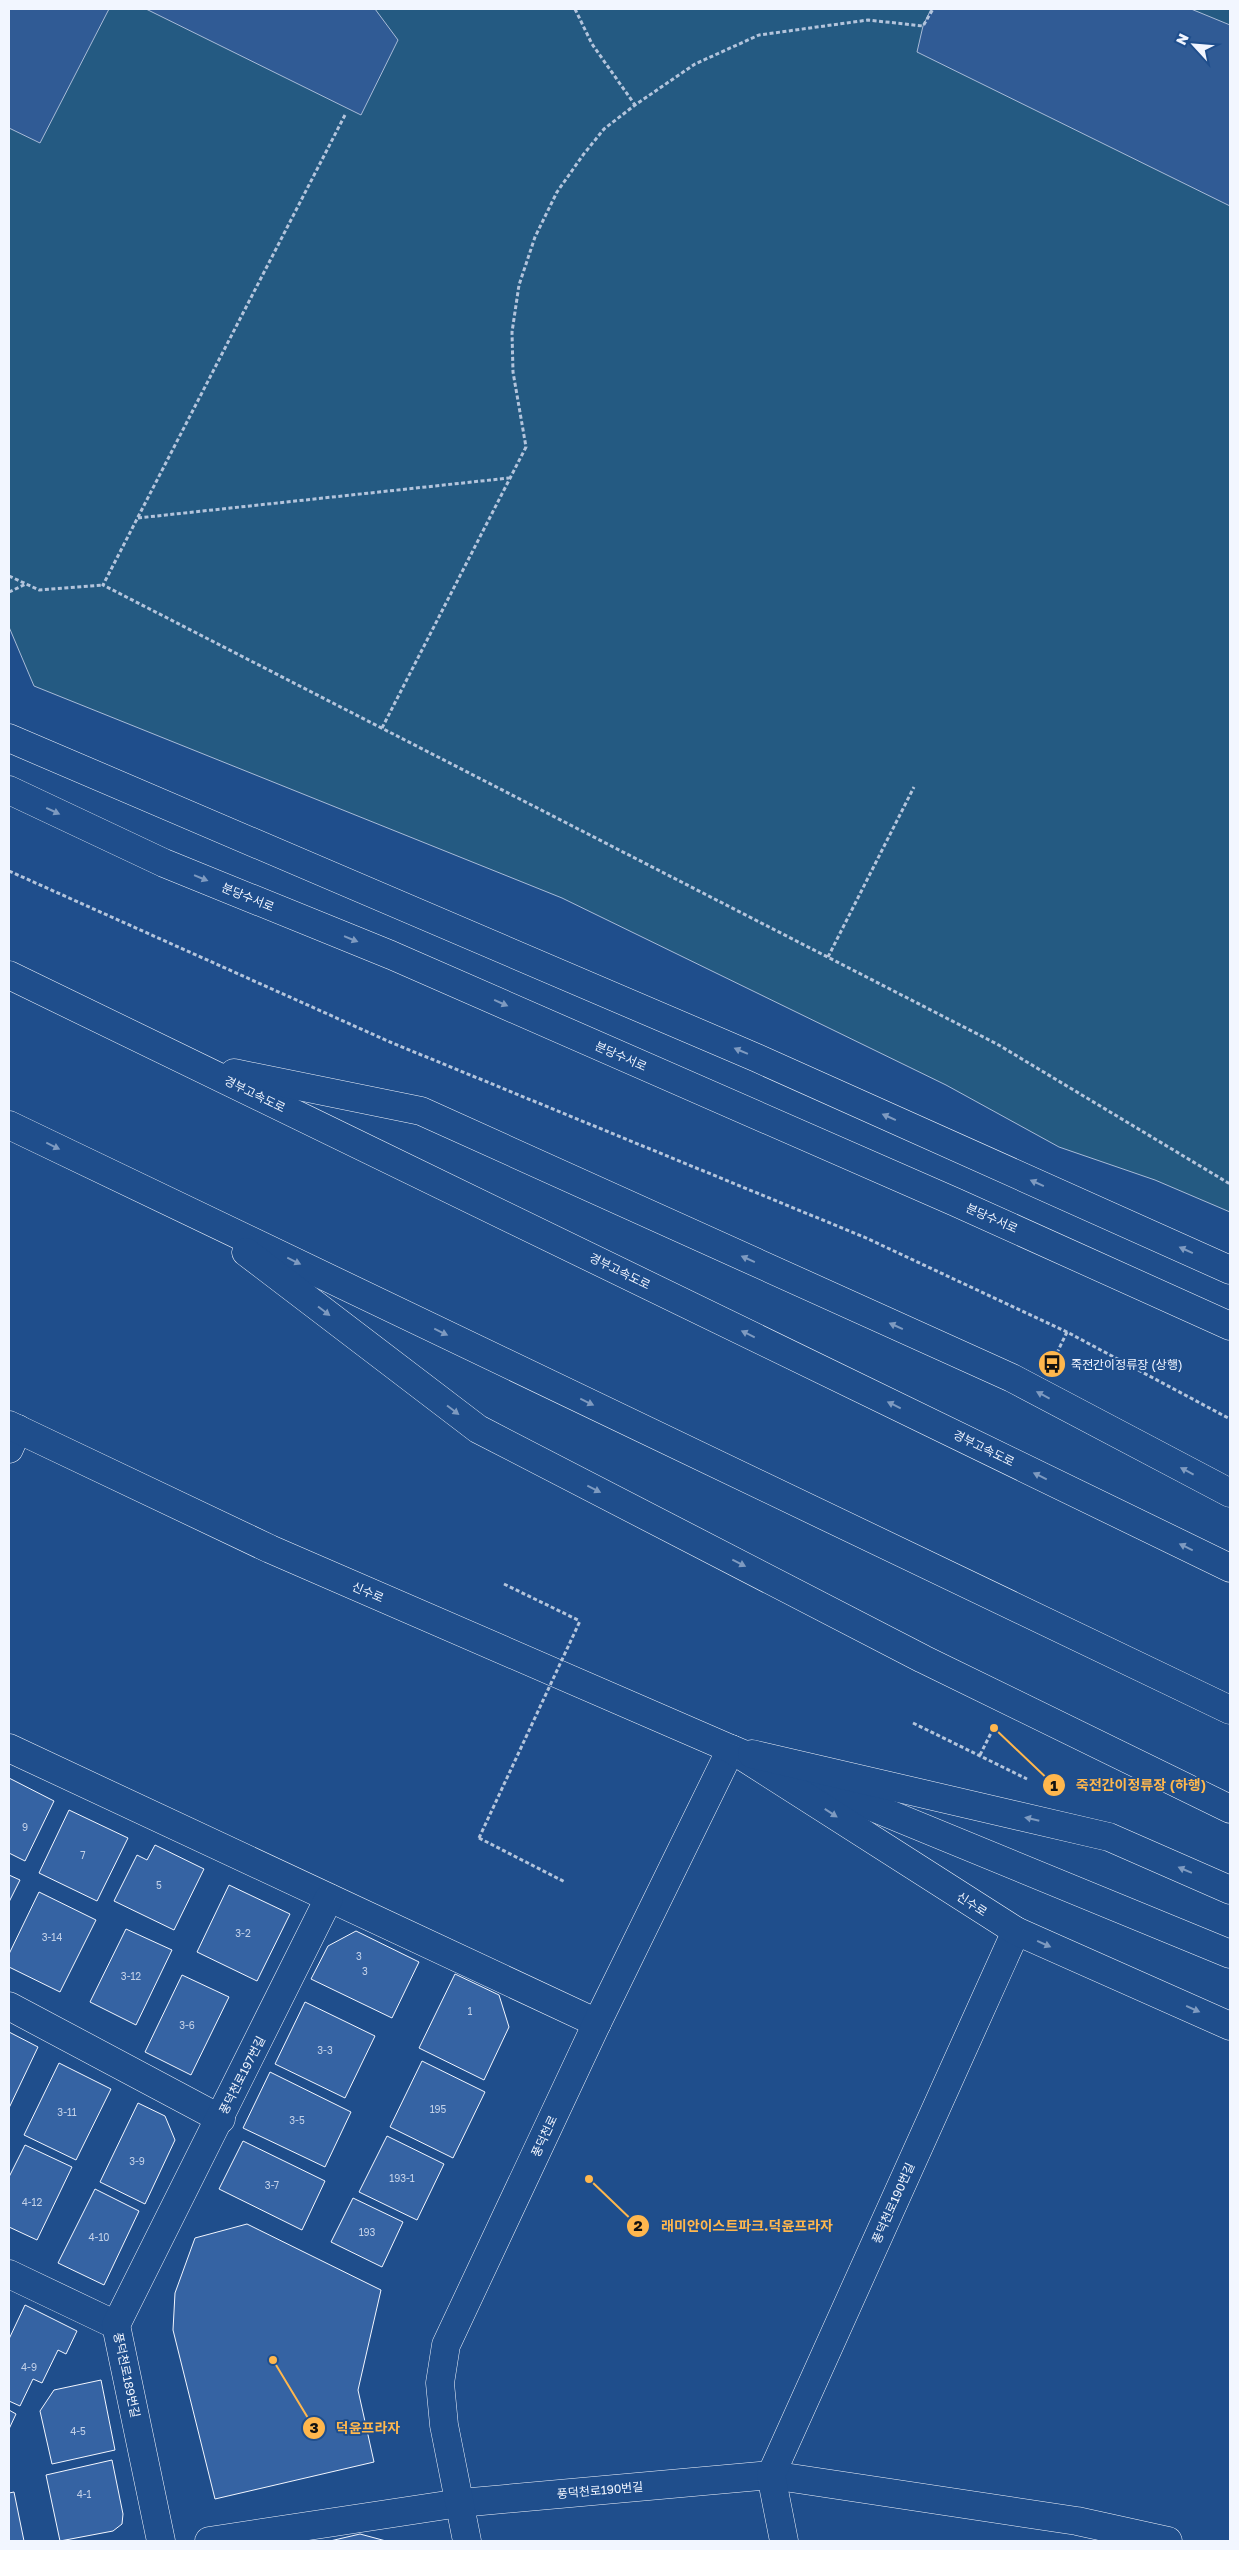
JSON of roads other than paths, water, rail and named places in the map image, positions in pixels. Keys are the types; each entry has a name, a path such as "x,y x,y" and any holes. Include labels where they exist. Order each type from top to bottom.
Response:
{"main road":[{"path":"9,738 757,1058 1230,1270"},
{"name":"분당수서로","path":"9,790 164,863 400,959 955,1202 1230,1326"},
{"name":"경부고속도로","path":"9,975 1230,1568"},
{"path":"194,1064 421,1111 1012,1378 1230,1494"},
{"path":"9,1125 1230,1710"},
{"path":"202,1217 478,1429 924,1659 1230,1810"},
{"name":"신수로","path":"12,1435 731,1749 1016,1931 1230,2026"},
{"path":"9,1748 597,2023"},
{"path":"731,1749 1189,1935 1230,1954"},
{"name":"신수로","path":"731,1749 1109,1837 1230,1890"},
{"name":"풍덕천로","path":"467,2541 444,2426 440,2383 446,2345 597,2023 731,1749"},
{"name":"풍덕천로197번길","path":"9,2006 221,2118 329,1898"},
{"name":"풍덕천로190번길","path":"771,2475 1016,1931"},
{"path":"116,2326 221,2118"},
{"name":"풍덕천로189번길","path":"9,2274 116,2326 161,2541"},
{"path":"771,2475 784,2541"},
{"name":"풍덕천로190번길","path":"460,2503 771,2475 1079,2531 1168,2541"},
{"path":"208,2541 460,2503"}],"place":[{"name":"죽전간이정류장 (상행)","path":"1052,1364"},
{"name":"죽전간이정류장 (하행)","path":"994,1728"},
{"name":"래미안이스트파크.덕윤프라자","path":"589,2179"},
{"name":"덕윤프라자","path":"273,2360"}]}
